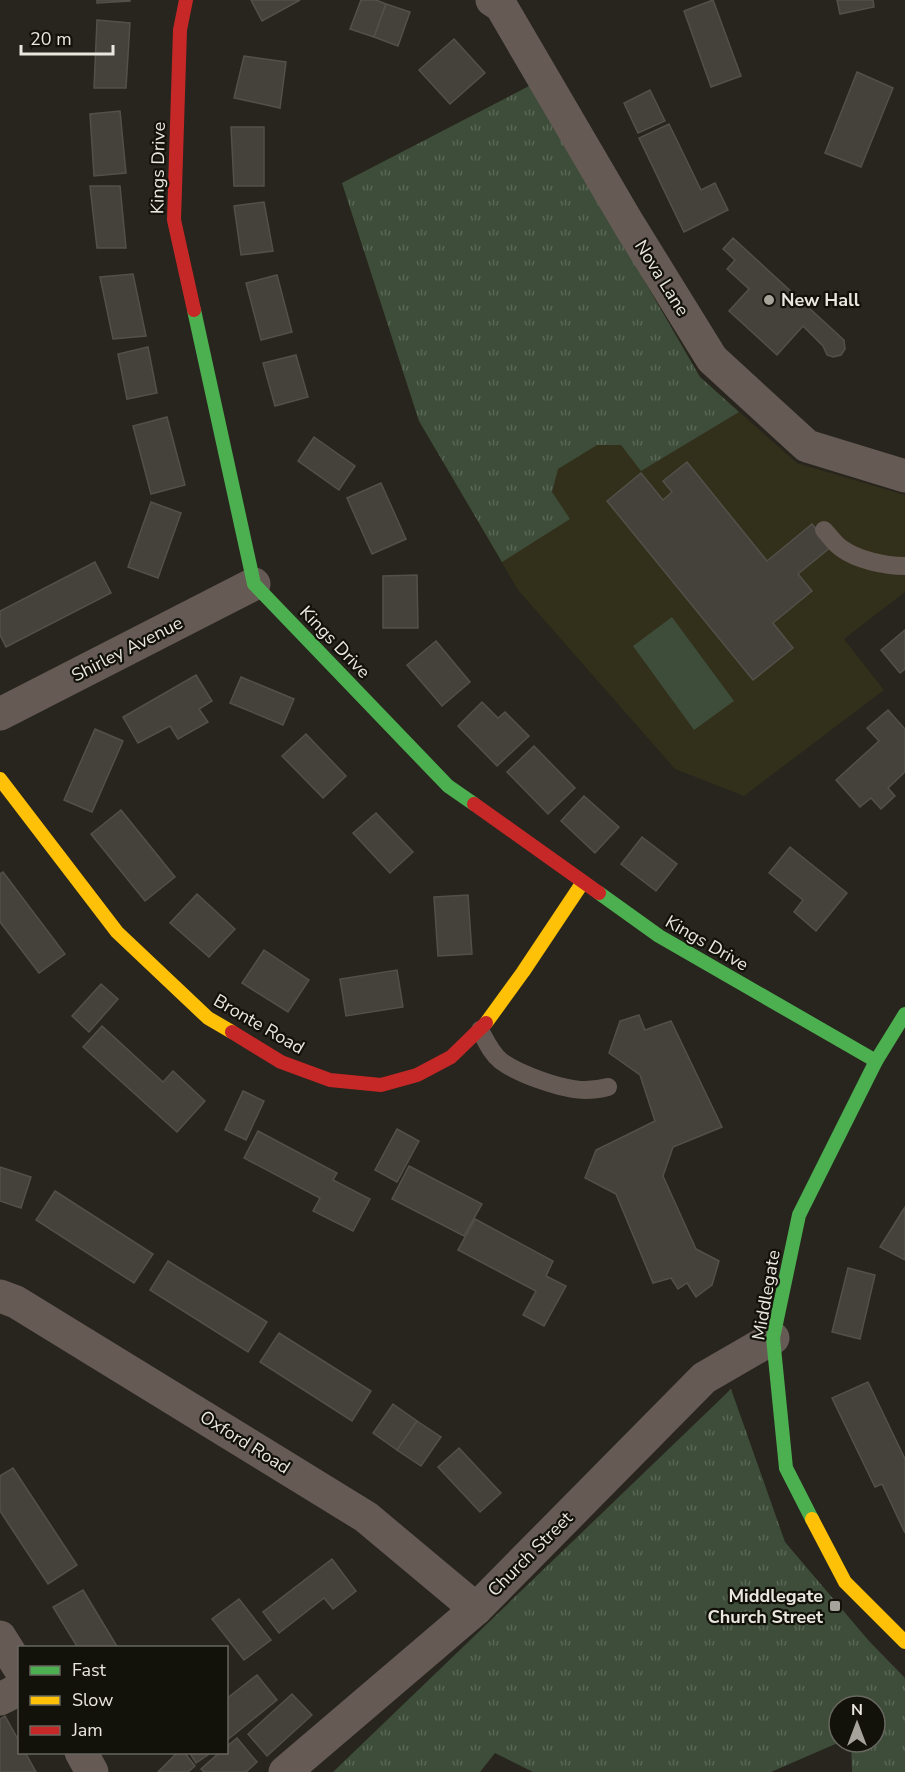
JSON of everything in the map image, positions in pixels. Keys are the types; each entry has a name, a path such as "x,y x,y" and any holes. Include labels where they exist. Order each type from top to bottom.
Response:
{"street":[{"name":"Kings Drive","path":"186,0 180,30 174,220 254,584 448,786 659,936 876,1061"},
{"name":"Nova Lane","path":"492,0 501,6 628,223 712,359 807,446 905,476"},
{"name":"Shirley Avenue","path":"0,714 254,584"},
{"name":"Bronte Road","path":"0,779 117,932 208,1018 281,1062 330,1080 381,1085 417,1075 451,1057 480,1030 523,972 583,882"},
{"name":"Middlegate","path":"905,1014 876,1061 799,1215 772,1338 786,1468 845,1582 905,1642"},
{"name":"Oxford Road","path":"0,1296 16,1302 366,1517 476,1609"},
{"name":"Church Street","path":"285,1772 476,1609 704,1378 772,1338"},
{"path":"0,1637 18,1666"},
{"path":"0,1699 18,1690"}],"lane":[{"path":"824,530 841,548 864,559 892,566 905,566"},
{"path":"480,1030 502,1062 516,1069 543,1080 583,1090 608,1087"}],"shaded area":[{"path":"531,85 700,377 797,463 905,495 905,592 844,639 884,690 744,796 675,769 518,590 419,421 342,183"}],"green space":[{"path":"531,85 700,377 739,412 641,471 621,445 597,445 558,469 552,492 570,519 502,562 419,421 342,183"},
{"path":"672,617 734,701 694,730 633,646"},
{"path":"731,1389 785,1542 869,1641 905,1678 905,1772 852,1772 851,1754 887,1754 887,1694 827,1694 827,1748 771,1772 533,1772 495,1753 480,1772 333,1772"}],"building":[{"path":"97,0 130,0 130,1 97,3"},
{"path":"251,0 300,0 262,21"},
{"path":"361,0 376,0 386,4 374,37 350,29"},
{"path":"713,0 741,76 711,87 684,11"},
{"path":"837,0 873,0 874,7 840,14"},
{"path":"386,4 410,12 398,46 374,37"},
{"path":"97,20 130,23 126,88 94,88"},
{"path":"454,39 485,73 450,104 419,70"},
{"path":"244,56 286,62 280,108 234,98"},
{"path":"857,72 893,88 861,167 825,153"},
{"path":"650,90 665,121 638,133 624,103"},
{"path":"120,111 126,173 94,176 90,114"},
{"path":"669,124 701,190 715,183 728,210 684,232 639,138"},
{"path":"231,127 264,127 264,186 234,186"},
{"path":"90,186 120,186 126,248 97,248"},
{"path":"264,202 273,251 241,255 234,206"},
{"name":"New Hall","path":"733,238 844,340 845,349 841,355 833,357 827,355 823,346 803,326 777,355 729,311 749,289 727,269 735,260 723,249"},
{"path":"133,274 146,336 113,339 100,277"},
{"path":"277,275 292,332 261,340 246,283"},
{"path":"148,347 157,393 127,399 118,354"},
{"path":"296,355 308,397 275,406 263,363"},
{"path":"167,417 185,485 151,494 133,426"},
{"path":"314,437 355,466 339,490 298,461"},
{"path":"687,462 767,561 812,524 831,547 798,574 812,591 773,623 793,648 753,680 607,501 641,473 663,500 672,492 663,481"},
{"path":"381,483 406,539 372,554 347,498"},
{"path":"151,502 181,513 158,578 128,567"},
{"path":"95,562 111,593 6,647 0,635 0,611"},
{"path":"417,575 418,628 383,628 383,576"},
{"path":"905,630 905,669 900,673 881,650"},
{"path":"436,641 470,682 442,706 407,665"},
{"path":"196,675 212,701 199,709 208,722 178,739 170,726 138,743 123,717"},
{"path":"241,677 294,699 283,725 230,703"},
{"path":"482,702 498,718 505,712 529,736 497,766 458,726"},
{"path":"888,710 905,729 905,772 888,788 895,796 881,809 871,798 860,807 836,780 879,741 867,728"},
{"path":"95,729 123,741 92,812 64,800"},
{"path":"306,734 346,776 323,798 282,756"},
{"path":"534,746 575,788 548,814 507,772"},
{"path":"584,796 619,827 595,853 561,821"},
{"path":"121,810 175,877 145,901 91,834"},
{"path":"376,813 413,852 390,873 353,833"},
{"path":"642,837 677,864 656,891 621,864"},
{"path":"790,847 847,893 816,931 794,912 803,900 769,873"},
{"path":"3,872 65,954 39,973 0,922 0,874"},
{"path":"197,894 235,929 209,957 170,923"},
{"path":"468,895 472,954 438,956 434,897"},
{"path":"264,950 309,980 288,1012 242,983"},
{"path":"397,970 403,1007 346,1016 340,979"},
{"path":"101,984 118,999 89,1032 72,1016"},
{"path":"639,1015 645,1030 671,1021 722,1127 673,1147 663,1176 696,1249 719,1261 712,1285 696,1297 687,1283 678,1289 671,1278 653,1283 616,1194 585,1178 596,1150 655,1121 640,1075 609,1053 620,1021"},
{"path":"102,1026 163,1082 173,1071 205,1101 177,1132 83,1047"},
{"path":"243,1091 264,1101 246,1140 225,1130"},
{"path":"397,1129 419,1141 397,1182 375,1170"},
{"path":"258,1131 337,1173 333,1180 370,1199 353,1231 313,1211 320,1198 244,1158"},
{"path":"409,1166 482,1204 464,1236 392,1199"},
{"path":"0,1167 31,1177 21,1208 0,1201"},
{"path":"55,1191 153,1254 134,1283 36,1220"},
{"path":"905,1207 905,1260 880,1247"},
{"path":"475,1219 553,1261 546,1276 566,1286 544,1326 523,1315 536,1291 458,1250"},
{"path":"168,1261 267,1322 248,1352 150,1290"},
{"path":"848,1268 875,1275 860,1339 832,1332"},
{"path":"279,1333 371,1391 352,1421 260,1362"},
{"path":"868,1382 905,1459 905,1533 882,1484 875,1487 832,1398"},
{"path":"393,1404 417,1421 397,1450 373,1433"},
{"path":"417,1421 441,1437 421,1466 397,1450"},
{"path":"459,1448 501,1493 480,1512 438,1467"},
{"path":"13,1468 77,1565 48,1584 0,1511 0,1476"},
{"path":"332,1559 356,1591 333,1609 324,1598 279,1633 263,1612"},
{"path":"83,1590 117,1646 77,1646 53,1607"},
{"path":"239,1599 271,1640 244,1660 212,1619"},
{"path":"257,1675 277,1700 228,1739 228,1697"},
{"path":"292,1694 312,1715 267,1756 248,1734"},
{"path":"5,1716 18,1739 18,1754 26,1754 36,1772 0,1772 0,1719"},
{"path":"237,1738 257,1762 246,1772 204,1772 201,1769 218,1754 228,1754 228,1745"},
{"path":"176,1754 186,1754 195,1766 188,1772 158,1772"},
{"path":"190,1754 209,1754 196,1763"}],"traffic: fast":[{"path":"194,310 254,584 448,786 474,804"},
{"path":"599,893 659,936 876,1061"},
{"path":"812,1519 786,1468 773,1338 799,1215 876,1061 905,1014"}],"traffic: slow":[{"path":"0,779 117,932 208,1018 232,1032"},
{"path":"486,1023 583,882"},
{"path":"812,1519 845,1582 905,1642"}],"traffic: jam":[{"path":"186,0 180,30 174,220 194,310"},
{"path":"474,804 599,893"},
{"path":"232,1032 281,1062 330,1080 381,1085 417,1075 451,1057 486,1023"}],"place":[{"name":"New Hall","path":"769,300"},
{"name":"Middlegate Church Street","path":"835,1606"}]}
